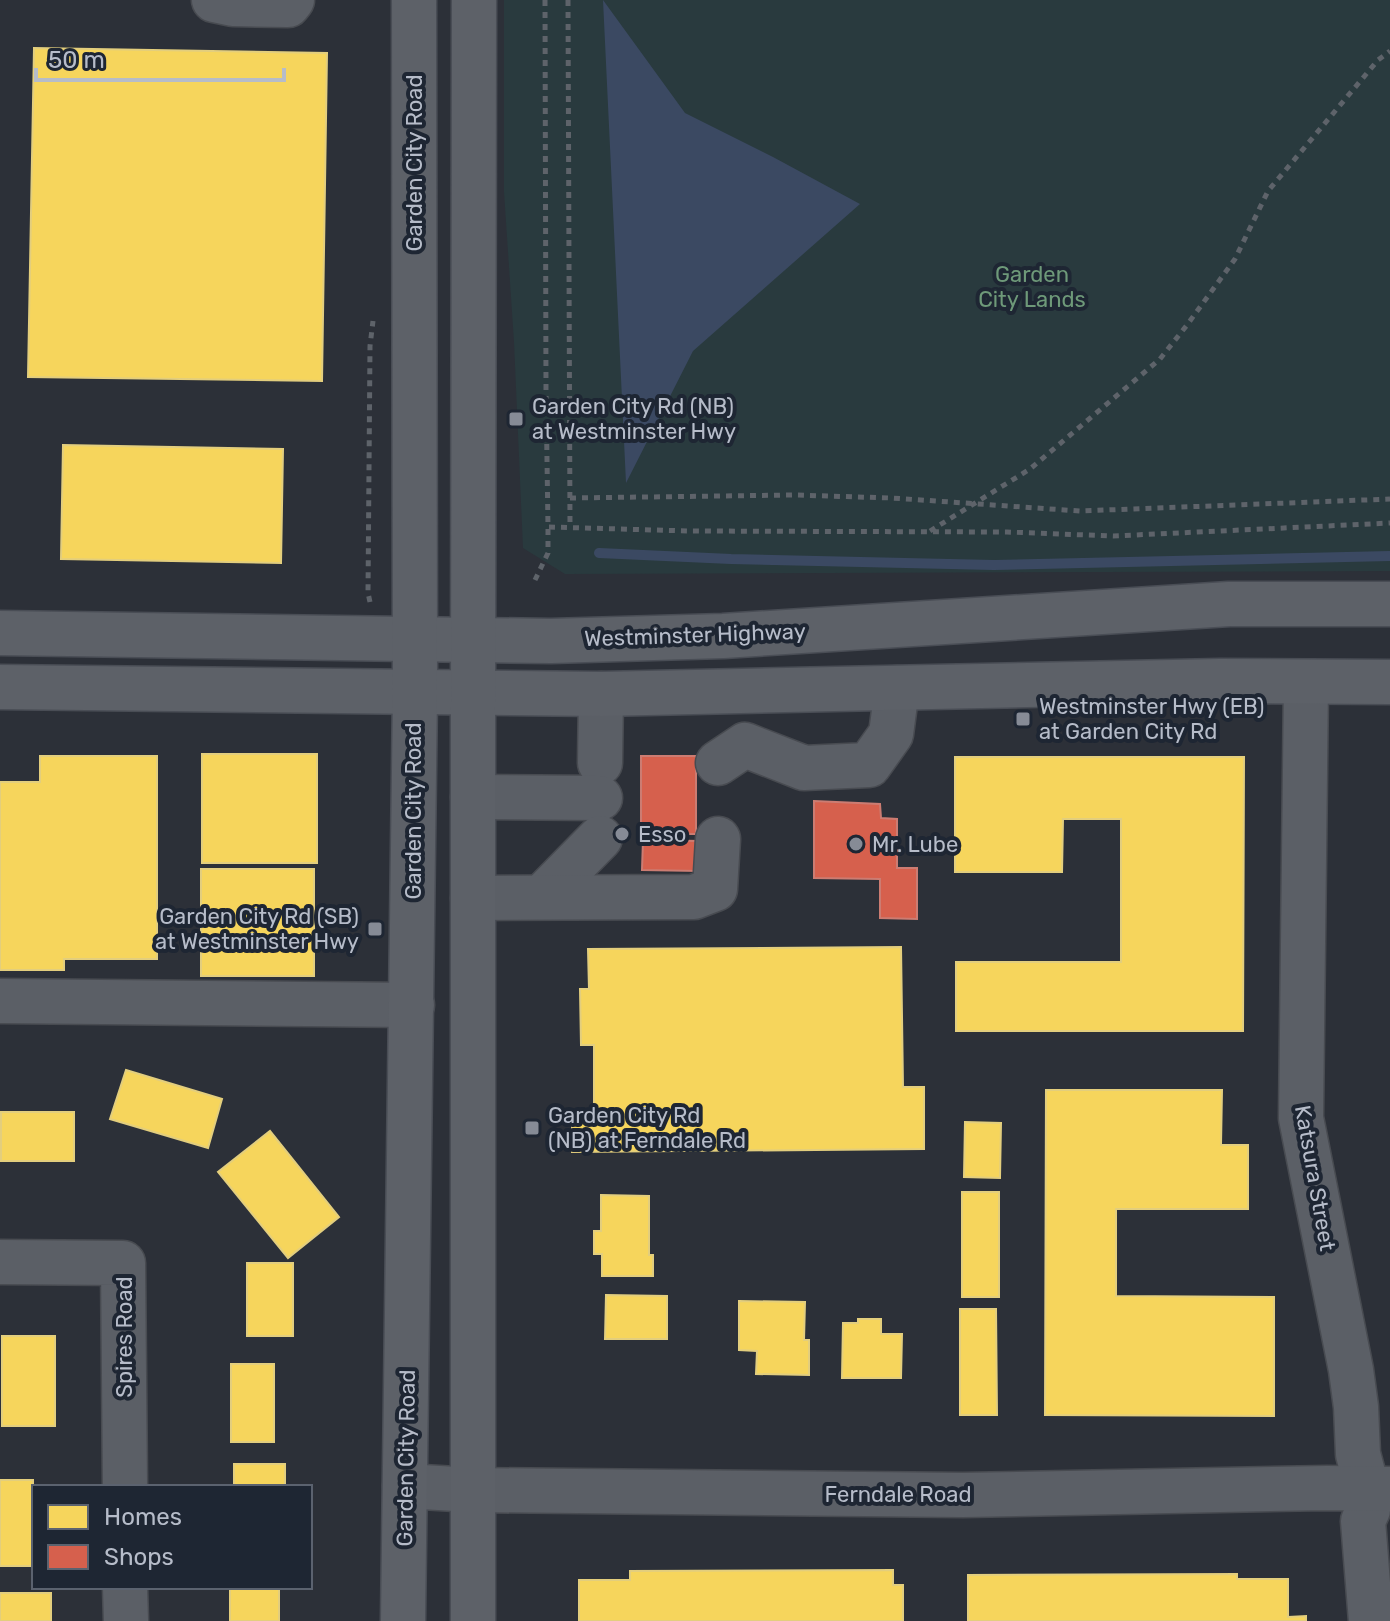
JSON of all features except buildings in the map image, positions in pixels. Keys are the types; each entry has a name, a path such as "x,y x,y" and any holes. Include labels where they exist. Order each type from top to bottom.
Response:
{"main road":[{"name":"Garden City Road","path":"403,1621 415,693 414,0"},
{"path":"473,1621 474,0"},
{"name":"Westminster Highway","path":"0,633 551,641 723,636 1229,604 1390,604"},
{"path":"0,687 601,694 1220,681 1390,682"}],"street":[{"path":"214,0 233,4 288,5 292,0"},
{"name":"Katsura Street","path":"1306,683 1301,1118 1351,1370 1358,1454 1378,1489 1363,1521 1371,1621"},
{"path":"744,691 731,754 804,768 869,765 891,734 897,688"},
{"path":"542,897 600,800 601,694"},
{"path":"473,797 600,800"},
{"path":"473,898 694,897 715,889 718,839"},
{"path":"0,1001 412,1005"},
{"name":"Spires Road","path":"0,1262 123,1263 125,1485"},
{"name":"Ferndale Road","path":"405,1486 473,1490 963,1495 1378,1489"},
{"path":"125,1589 126,1621"}],"path":[{"path":"535,580 548,553 545,0"},
{"path":"568,0 570,526"},
{"path":"929,532 1030,469 1160,359 1235,259 1268,191 1378,60 1390,51"},
{"path":"368,593 370,346 374,315"},
{"path":"570,498 795,495 892,498 1080,511 1390,499"},
{"path":"548,527 1113,536 1390,523"}],"green space":[{"name":"Garden City Lands","path":"504,0 1390,0 1390,571 565,574 523,548 504,192"}],"water":[{"path":"603,0 685,113 860,204 693,351 626,483"}],"waterway":[{"path":"599,553 994,565 1390,556"}],"place":[{"name":"Garden City Rd (NB) at Westminster Hwy","path":"516,419"},
{"name":"Westminster Hwy (EB) at Garden City Rd","path":"1023,719"},
{"name":"Esso","path":"622,834"},
{"name":"Mr. Lube","path":"856,844"},
{"name":"Garden City Rd (SB) at Westminster Hwy","path":"375,929"},
{"name":"Garden City Rd (NB) at Ferndale Rd","path":"532,1128"}]}
